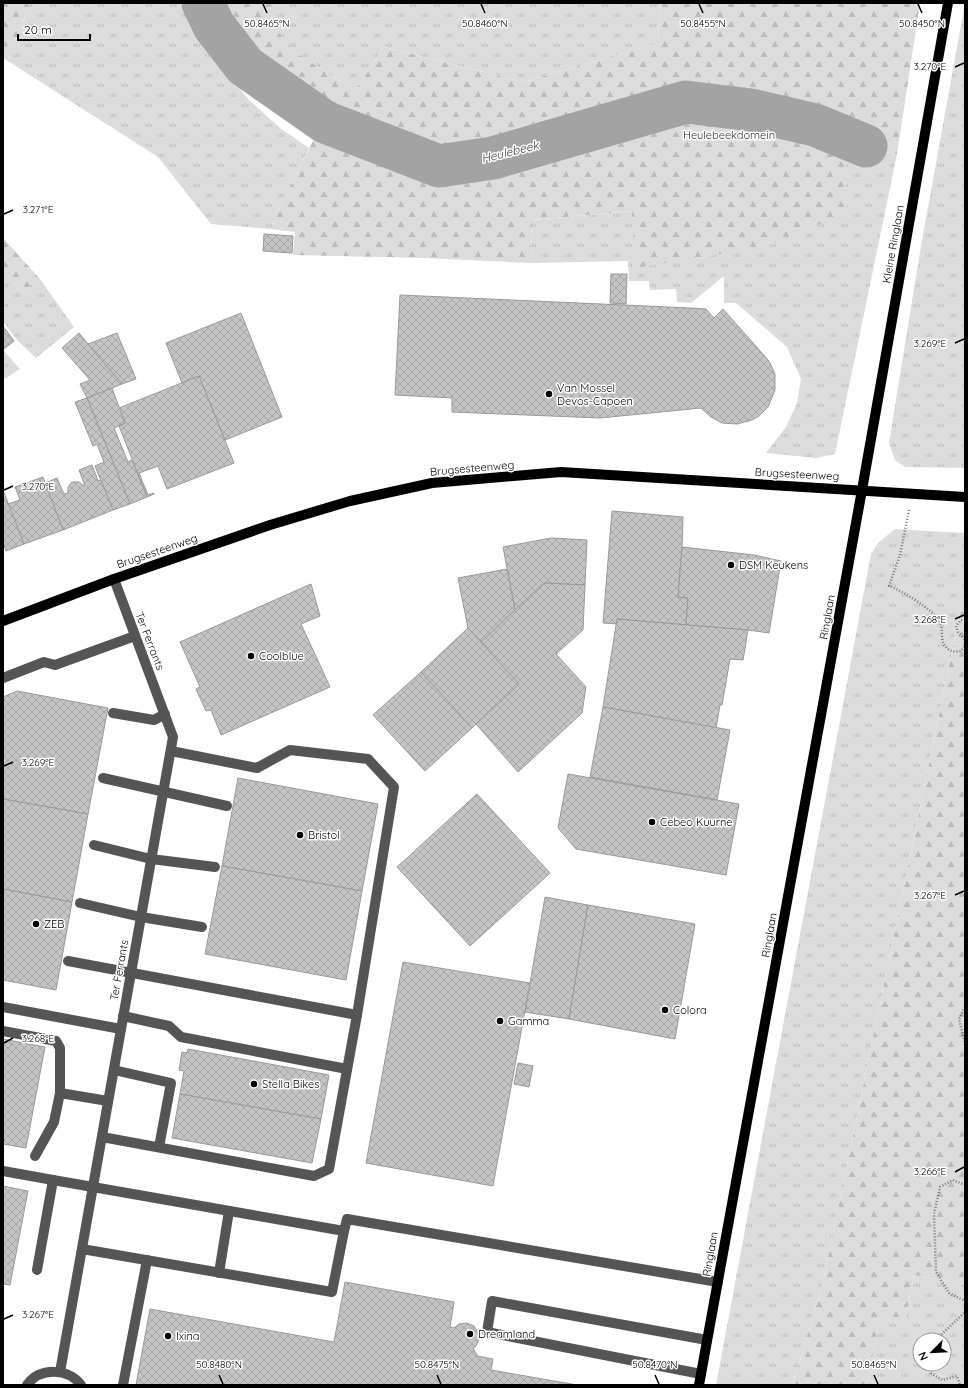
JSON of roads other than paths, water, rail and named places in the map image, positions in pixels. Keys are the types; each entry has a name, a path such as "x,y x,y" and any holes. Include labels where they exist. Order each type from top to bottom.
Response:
{"main road":[{"name":"Kleine Ringlaan","path":"862,490 948,3"},
{"name":"Brugsesteenweg","path":"3,621 114,579 270,525 350,501 432,483 561,472 965,497"},
{"name":"Ringlaan","path":"699,1385 862,490"}],"street":[{"name":"Ter Ferrants","path":"60,1372 173,737 114,579"},
{"path":"3,678 44,662 55,665 135,636"},
{"path":"113,713 154,720 165,714"},
{"path":"102,1137 314,1176 329,1169 357,1015 394,787 368,759 290,750 257,768 171,751"},
{"path":"103,778 226,806"},
{"path":"94,844 151,859 215,867"},
{"path":"80,903 141,917 202,927"},
{"path":"68,961 357,1015"},
{"path":"3,1007 121,1029"},
{"path":"124,1016 169,1026 181,1037 347,1070"},
{"path":"3,1031 56,1041 60,1048 60,1093 54,1122 35,1156"},
{"path":"114,1070 171,1083 159,1147"},
{"path":"60,1093 108,1101"},
{"path":"3,1171 344,1231"},
{"path":"37,1270 53,1180"},
{"path":"219,1272 229,1211"},
{"path":"82,1249 332,1292 347,1219 718,1282"},
{"path":"124,1385 147,1260"},
{"path":"700,1374 487,1332 492,1301 707,1340"},
{"path":"27,1385 30,1381 42,1374 60,1372 77,1380 81,1385"}],"waterway":[{"name":"Heulebeek","path":"203,3 214,26 245,66 325,122 439,166 493,158 686,102 751,110 815,125 866,146"}],"place":[{"name":"Van Mossel Devos-Capoen","path":"549,394"},
{"name":"DSM Keukens","path":"731,565"},
{"name":"Coolblue","path":"251,656"},
{"name":"Cebeo Kuurne","path":"652,822"},
{"name":"Bristol","path":"300,835"},
{"name":"ZEB","path":"36,924"},
{"name":"Colora","path":"665,1010"},
{"name":"Gamma","path":"500,1021"},
{"name":"Stella Bikes","path":"254,1084"},
{"name":"Dreamland","path":"470,1334"},
{"name":"Ixina","path":"168,1336"}],"park label":[{"name":"Heulebeekdomein","path":"729,135"}]}
